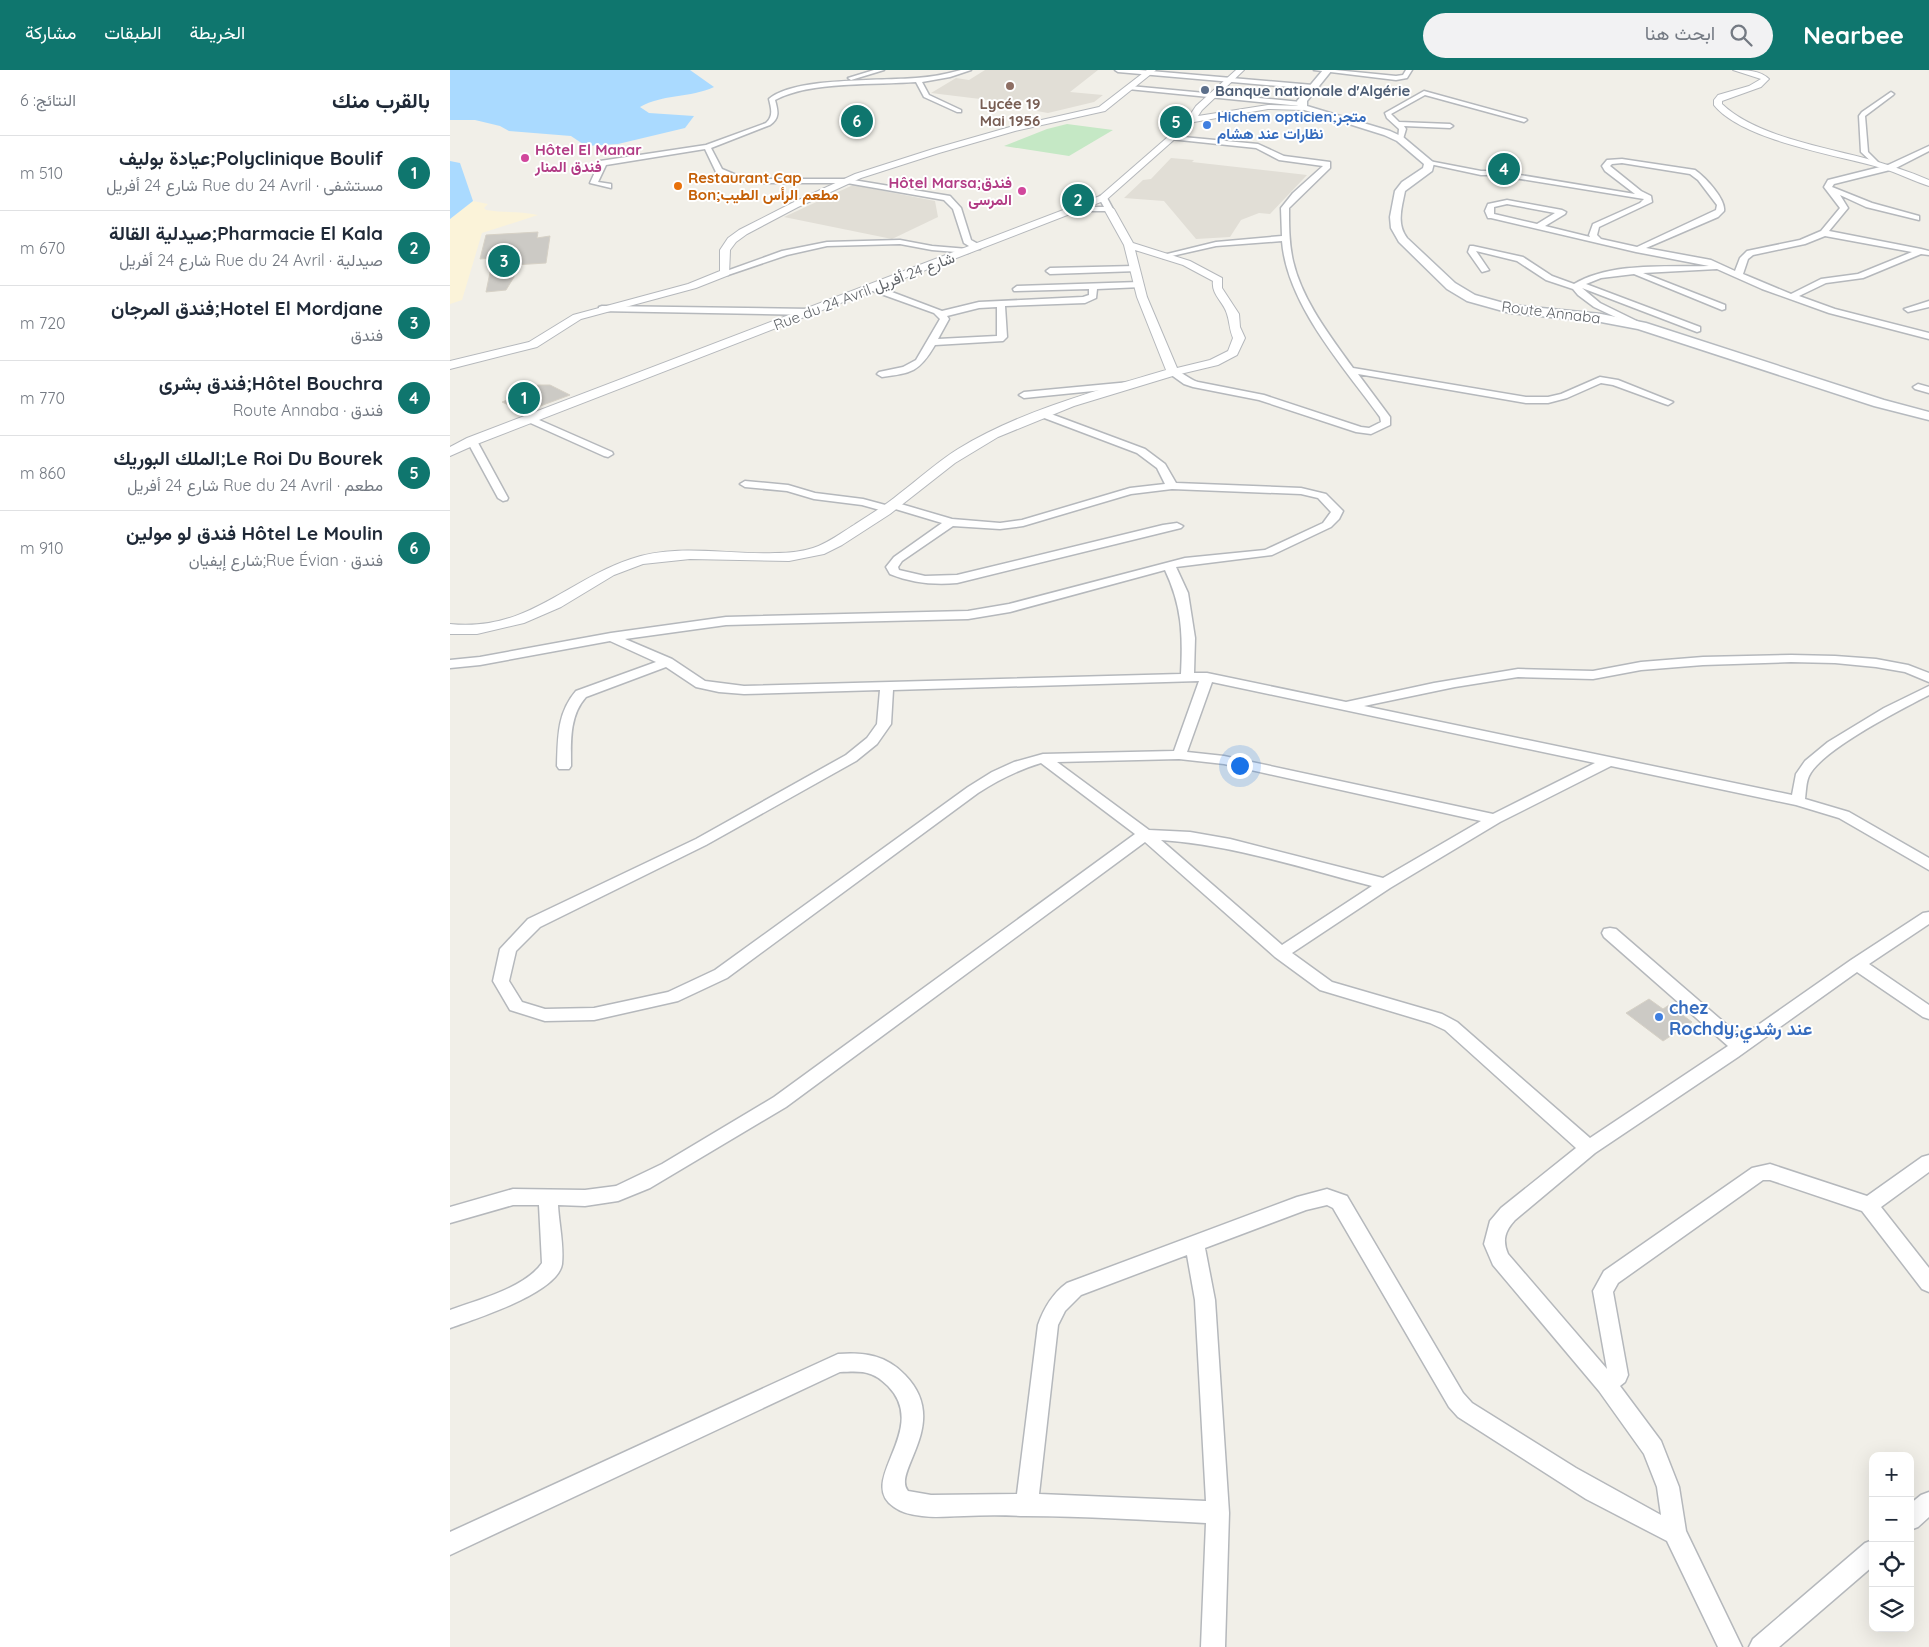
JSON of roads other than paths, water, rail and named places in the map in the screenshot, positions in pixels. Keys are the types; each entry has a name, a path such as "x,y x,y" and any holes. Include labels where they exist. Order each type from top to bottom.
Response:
{"main road":[{"path":"1324,70 1302,106 1400,139 1429,163"},
{"name":"Route Annaba","path":"1429,163 1428,169 1424,173 1403,186 1394,226 1396,232 1403,240 1460,293 1481,302 1510,309 1601,318 1644,327 1879,403 1929,416"}],"street":[{"path":"608,186 594,183 603,163 707,147 772,121 775,112 772,99 777,94 880,70 889,72"},
{"path":"811,87 918,80 948,76 968,70"},
{"path":"1118,70 1150,71 1312,87"},
{"name":"Rue du 24 Avril شارع 24 أفريل","path":"450,452 472,441 1076,209 1106,203 1191,120 1199,108 1240,70"},
{"path":"1324,70 1401,78 1405,77 1409,70"},
{"path":"1737,70 1760,75 1765,79 1763,83 1757,86 1721,97 1718,100 1718,105 1724,112 1778,139 1891,167 1929,183"},
{"path":"725,273 726,250 737,236 846,181 983,138 1098,110 1130,88 1150,71"},
{"path":"901,73 921,72"},
{"path":"918,80 926,96 959,111"},
{"path":"1130,88 1302,106"},
{"path":"1400,139 1403,130 1389,118 1388,113 1390,110 1424,93 1524,120"},
{"path":"1876,164 1865,152 1862,116 1891,94"},
{"path":"1191,120 1268,107 1302,106"},
{"path":"1396,124 1450,126"},
{"path":"1106,203 1129,246 1142,297 1173,372 1187,382 1196,385 1261,397 1360,430 1380,428 1386,423 1385,417 1331,345 1309,310 1290,269 1286,208 1296,195 1327,164 1282,158 1258,146 1172,138"},
{"path":"707,147 719,170 740,179 764,181 846,181 947,198 957,208 967,235 967,241 973,249"},
{"path":"1824,234 1844,208 1843,204 1828,187 1831,182 1891,167 1929,148"},
{"path":"1636,250 1720,211 1720,206 1701,178 1692,172 1622,161 1607,164 1608,169 1638,194 1648,198"},
{"path":"1429,163 1481,173 1496,173 1557,182 1648,198"},
{"path":"1830,190 1869,205 1916,218"},
{"path":"1598,241 1593,235 1596,226 1603,221 1643,205 1648,202 1648,198"},
{"path":"1538,227 1562,212 1507,202 1491,206 1489,211 1491,216 1636,250 1694,258 1791,297 1832,311 1929,336"},
{"path":"1738,275 1744,258 1750,253 1802,242 1824,234 1873,241 1925,252"},
{"path":"967,235 992,241"},
{"path":"1163,256 1216,244 1287,238"},
{"path":"450,365 533,345 577,316 692,286 725,273 791,252 827,244 900,242 932,248 973,249"},
{"path":"1485,270 1472,252 1474,244 1520,259 1549,278 1577,286 1697,329"},
{"path":"450,629 486,629 515,621 556,604 617,568 644,558 674,555 784,556 813,552 834,544 891,507 941,467 969,448 1043,414 1130,385 1225,358 1236,349 1239,338 1234,327 1233,314 1217,288 1218,280 1195,267 1129,246"},
{"path":"1791,297 1824,281 1860,276 1925,252"},
{"path":"1577,286 1588,278 1632,272 1720,267"},
{"path":"1050,271 1135,269"},
{"path":"1632,272 1722,307"},
{"path":"1017,289 1139,285"},
{"path":"1577,286 1584,297 1644,327"},
{"path":"942,314 974,306 1085,300 1093,296 1093,287"},
{"path":"873,288 942,314 946,319 920,362 914,367 882,374"},
{"path":"932,342 1000,339 1002,337 1001,304"},
{"path":"1908,309 1929,304"},
{"path":"602,310 811,312"},
{"path":"1351,370 1526,400 1548,400 1564,396 1595,381 1607,380 1668,402"},
{"path":"1024,395 1130,385"},
{"path":"1918,387 1929,390"},
{"path":"1043,414 1141,451 1161,466 1172,486"},
{"path":"530,419 608,454"},
{"path":"472,441 503,498"},
{"path":"450,664 612,636 726,621 968,615 1010,608 1185,561 1268,553 1327,525 1337,512 1322,496 1313,492 1172,486 1130,491 1023,523 1000,526 951,522 864,502 823,498 788,488 745,484"},
{"path":"951,522 898,559 892,567 894,572 901,575 946,581 1177,526"},
{"path":"1169,565 1182,593 1189,638 1186,677"},
{"path":"612,636 667,662 701,684 744,690 1207,677 1798,801 1844,815 1929,865"},
{"path":"1345,706 1413,691 1516,673 1535,671 1593,675 1641,666 1734,659 1866,662 1903,668 1929,678"},
{"path":"564,766 566,722 575,700 588,692 667,662"},
{"path":"1179,755 1207,677"},
{"path":"887,686 884,724 872,741 851,758 701,842 534,922 508,949 502,973 501,981 516,1006 545,1015 594,1014 672,997 721,974 973,790 997,775 1019,765 1043,758 1179,755 1224,760 1495,819"},
{"path":"1798,801 1801,777 1810,764 1833,745 1889,711 1929,690"},
{"path":"1043,758 1145,834 1281,952 1326,986 1436,1018 1452,1026 1589,1148"},
{"path":"1281,952 1385,884 1495,819 1608,762"},
{"path":"450,1215 513,1197 585,1198 618,1193 643,1183 780,1102 1145,834 1230,844 1385,884"},
{"path":"1730,1647 1676,1533 1668,1487 1653,1448 1606,1384 1500,1259 1494,1244 1497,1227 1508,1214 1589,1148 1857,964 1929,917"},
{"path":"1610,933 1740,1046"},
{"path":"1857,964 1929,1013"},
{"path":"1869,1205 1929,1162"},
{"path":"1606,1384 1618,1375 1603,1291 1611,1277 1759,1173 1770,1172 1869,1205 1929,1283"},
{"path":"450,1319 531,1286 549,1272 552,1265 548,1198"},
{"path":"1027,1503 1048,1325 1052,1311 1063,1297 1074,1289 1304,1203 1327,1198 1340,1202 1456,1400 1465,1410 1594,1492 1637,1516 1676,1533"},
{"path":"1195,1244 1205,1300 1218,1513 1213,1647"},
{"path":"450,1544 838,1363 860,1361 884,1367 905,1391 913,1408 913,1425 894,1476 894,1492 899,1499 908,1503 934,1506 1027,1503 1218,1513"},
{"path":"1914,1516 1929,1503"},
{"path":"1761,1647 1869,1554"}],"water":[{"path":"450,70 690,70 714,87 696,93 658,100 640,107 649,113 694,116 685,128 618,144 586,146 571,136 509,131 500,126 475,120 450,120"},
{"path":"450,161 460,163 473,201 450,219"}],"place":[{"name":"Lycée 19 Mai 1956","path":"1010,86"},
{"name":"Banque nationale d'Algérie","path":"1205,90"},
{"name":"Hôtel Le Moulin فندق لو مولين","path":"857,121"},
{"name":"Le Roi Du Bourek;الملك البوريك","path":"1176,122"},
{"name":"Hichem opticien;متجر نظارات عند هشام","path":"1207,125"},
{"name":"Hôtel El Manar فندق المنار","path":"525,158"},
{"name":"Hôtel Bouchra;فندق بشرى","path":"1504,169"},
{"name":"Restaurant Cap Bon;مطعم الرأس الطيب","path":"678,186"},
{"name":"Hôtel Marsa;فندق المرسى","path":"1022,191"},
{"name":"Pharmacie El Kala;صيدلية القالة","path":"1078,200"},
{"name":"Hotel El Mordjane;فندق المرجان","path":"504,261"},
{"name":"Polyclinique Boulif;عيادة بوليف","path":"524,398"},
{"name":"chez Rochdy;عند رشدي","path":"1659,1017"}]}
